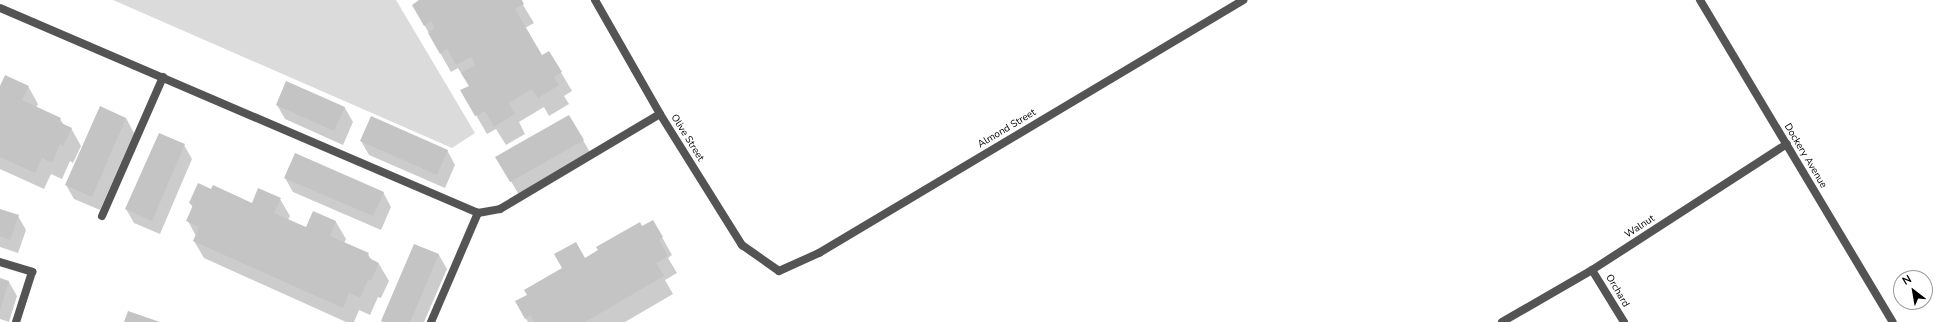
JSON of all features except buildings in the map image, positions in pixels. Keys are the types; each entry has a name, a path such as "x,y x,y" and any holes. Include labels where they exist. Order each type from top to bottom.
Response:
{"street":[{"name":"Olive Street","path":"595,0 660,114 742,245 779,271"},
{"name":"Almond Street","path":"779,271 819,253 1243,0"},
{"name":"Dockery Avenue","path":"1700,0 1893,322"},
{"path":"0,8 478,213 500,208 660,114"},
{"path":"102,216 163,77"},
{"name":"Walnut","path":"1502,322 1592,270 1787,144"},
{"path":"431,322 478,213"},
{"path":"0,262 32,272 16,322"},
{"name":"Orchard","path":"1592,270 1624,322"}],"shaded area":[{"path":"113,0 396,0 475,133 452,148"}]}
